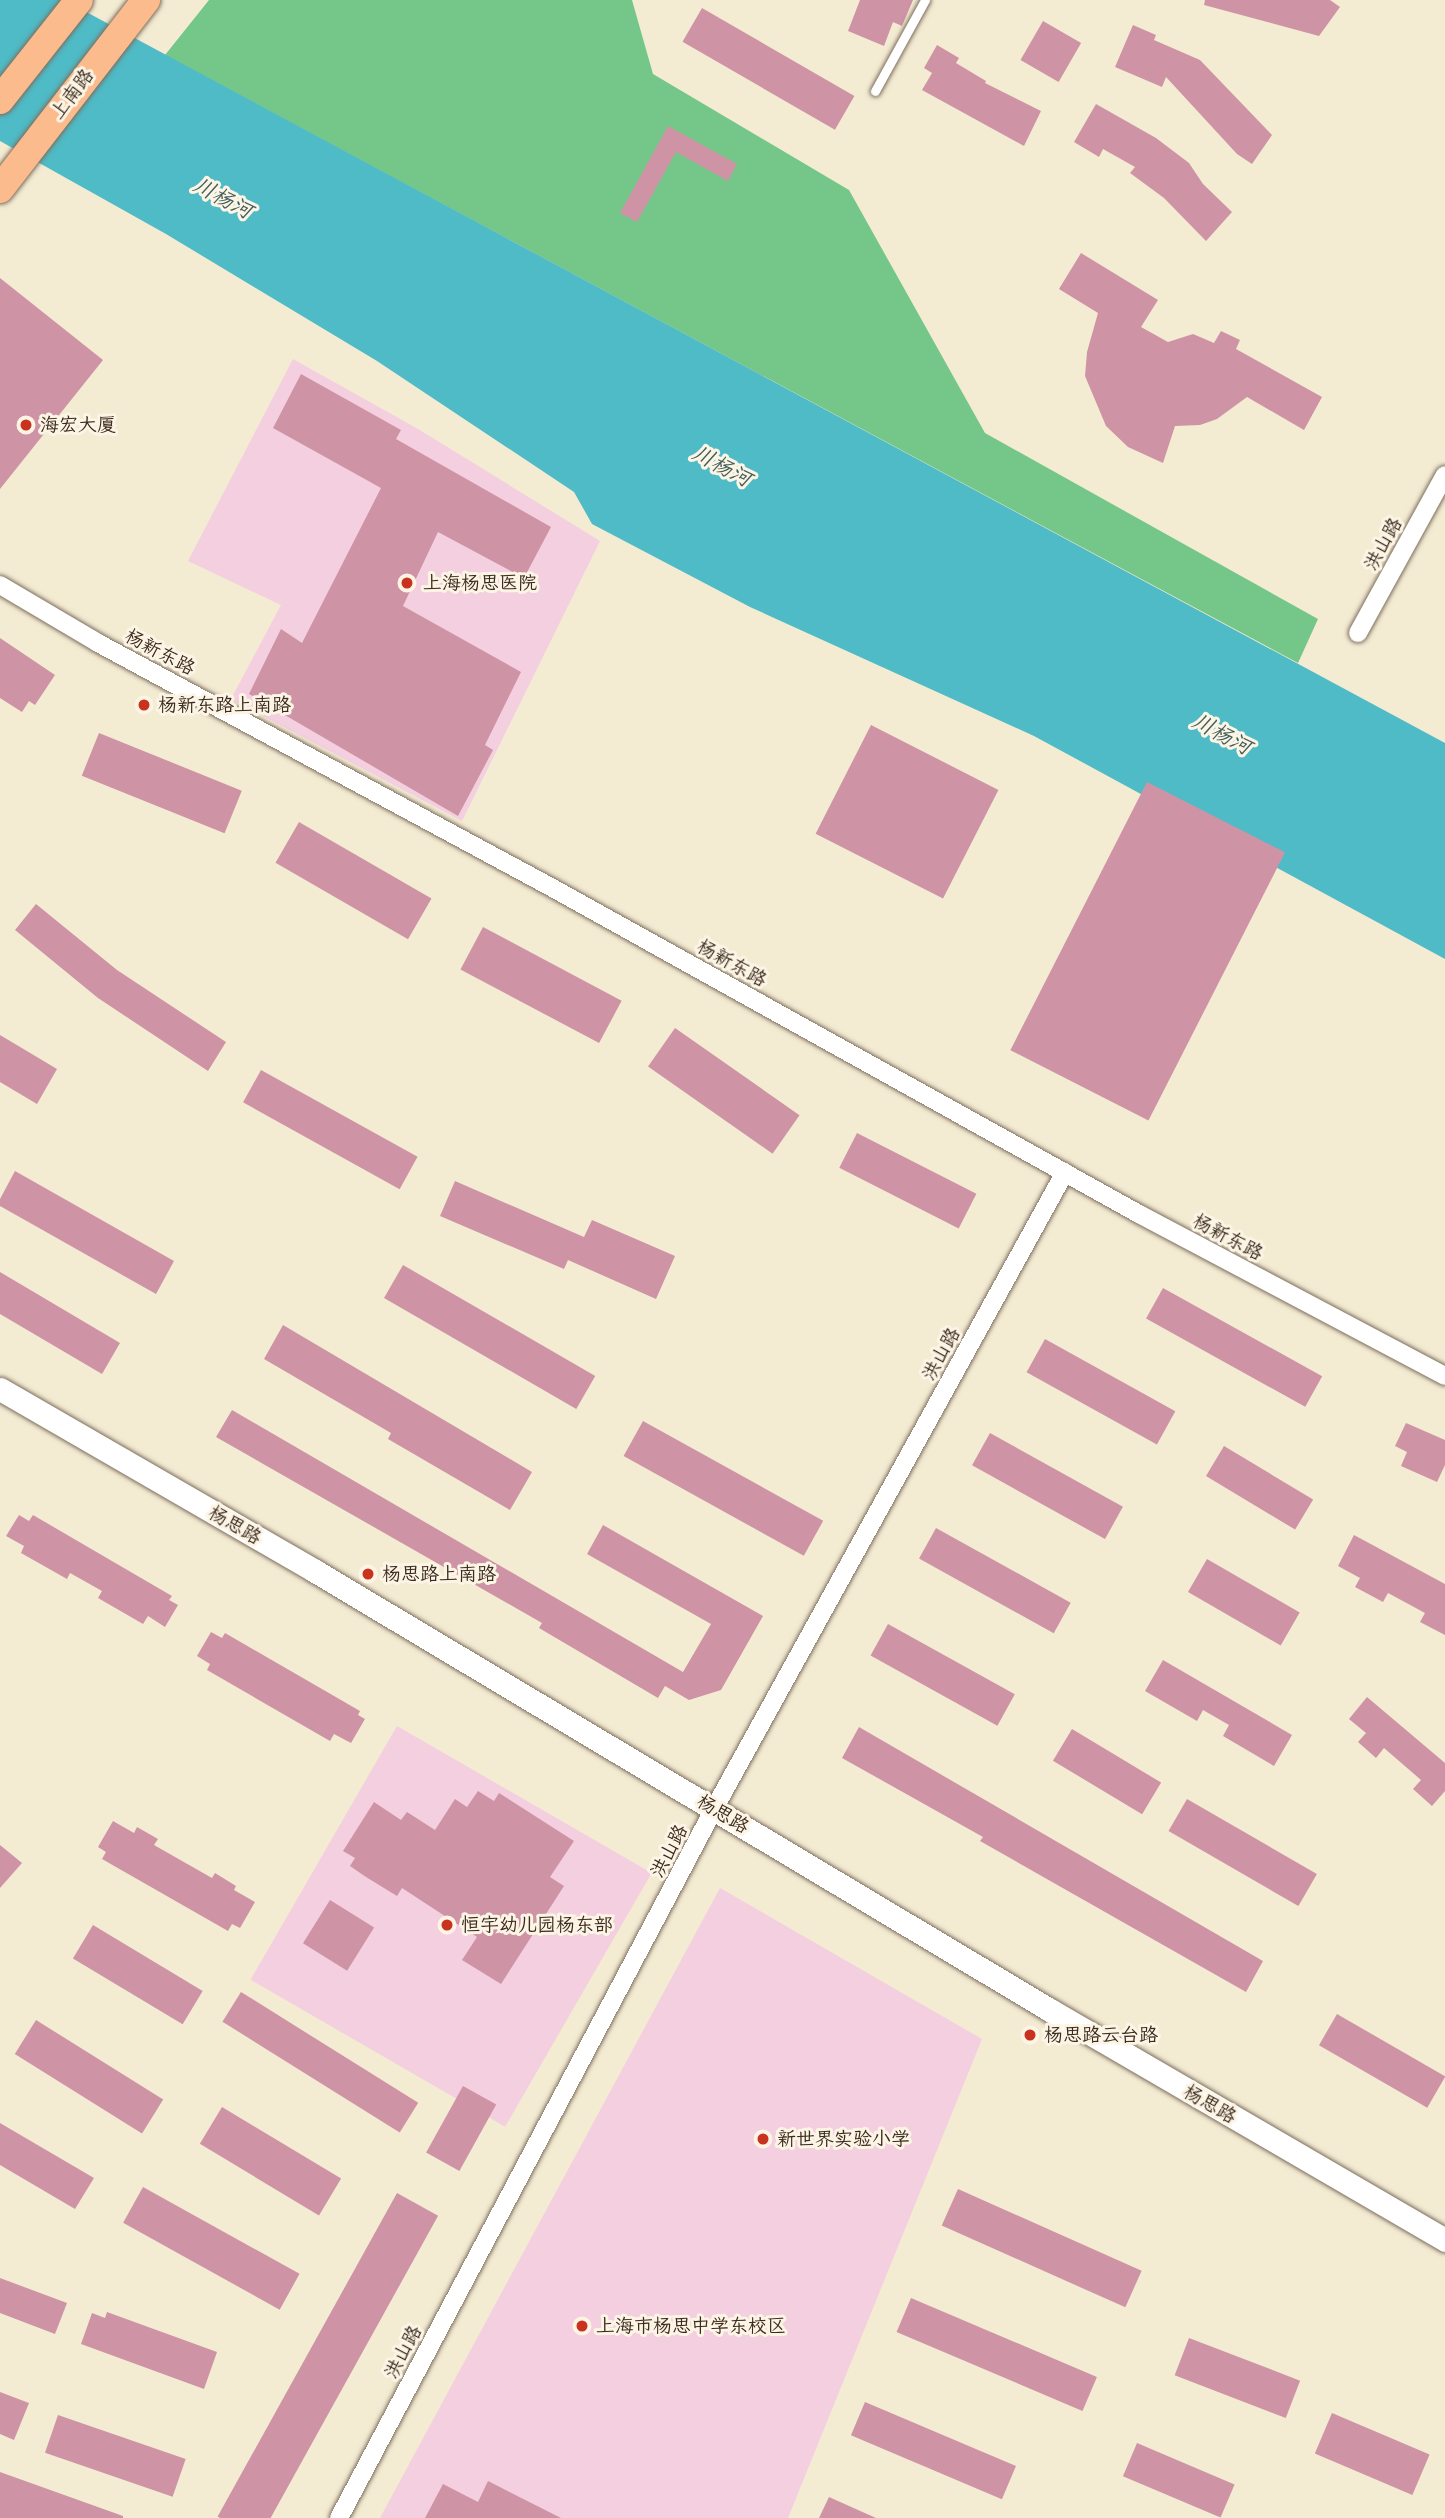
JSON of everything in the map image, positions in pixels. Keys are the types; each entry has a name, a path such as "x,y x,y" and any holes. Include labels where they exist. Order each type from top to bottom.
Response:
{"main road":[{"path":"0,100 79,0"},
{"name":"上南路","path":"3,185 146,0"}],"street":[{"name":"洪山路","path":"1358,633 1445,475"},
{"name":"杨新东路","path":"0,585 98,643 549,886 1065,1172 1445,1376"},
{"name":"洪山路","path":"339,2518 714,1809 1065,1172"},
{"name":"杨思路","path":"0,1390 315,1571 1445,2241"}],"lane":[{"path":"875,92 925,0"}],"shaded area":[{"name":"上海杨思医院","path":"293,359 418,429 600,541 462,821 231,699 281,605 188,561"},
{"name":"恒宇幼儿园杨东部","path":"397,1726 652,1873 505,2127 250,1980"},
{"name":"新世界实验小学","path":"720,1888 982,2039 788,2518 380,2518"}],"green space":[{"path":"209,0 632,0 653,74 849,190 985,433 1318,619 1298,663 165,55"}],"water":[{"name":"川杨河","path":"0,0 64,0 1445,743 1445,959 1034,736 750,607 592,524 574,492 377,361 166,234 0,141"}],"building":[{"path":"860,0 913,0 902,26 893,22 884,46 848,31"},
{"path":"1205,0 1330,0 1340,7 1319,36 1204,5"},
{"path":"702,8 854,96 835,130 682,42"},
{"path":"1043,21 1081,43 1059,82 1020,60"},
{"path":"1133,25 1156,35 1154,40 1200,60 1272,135 1252,164 1237,154 1166,77 1162,87 1115,67"},
{"path":"937,45 959,58 956,63 986,81 985,83 1041,111 1024,146 922,90 932,73 924,68"},
{"path":"1096,104 1156,138 1189,163 1203,184 1232,212 1206,241 1164,198 1130,173 1135,167 1103,149 1099,157 1074,142"},
{"path":"668,126 737,164 728,181 676,152 637,222 620,213"},
{"path":"1081,253 1158,300 1141,327 1168,342 1193,334 1214,343 1221,331 1240,340 1236,349 1322,397 1304,430 1247,397 1217,419 1200,425 1175,426 1163,463 1128,447 1106,426 1085,376 1087,352 1098,313 1059,289"},
{"name":"海宏大厦","path":"0,278 103,360 0,489"},
{"path":"301,374 401,430 396,439 551,527 524,578 438,532 403,606 521,672 485,745 493,750 458,816 249,694 281,629 302,643 381,488 273,428"},
{"path":"0,638 55,675 35,705 29,701 22,712 0,698"},
{"path":"871,725 998,790 943,899 816,834"},
{"path":"99,733 242,791 225,833 82,776"},
{"path":"1147,782 1285,852 1148,1121 1010,1050"},
{"path":"299,822 432,898 408,939 276,863"},
{"path":"36,904 117,970 226,1042 208,1071 98,998 15,930"},
{"path":"483,927 622,1001 599,1043 460,969"},
{"path":"675,1028 800,1115 773,1154 648,1067"},
{"path":"0,1035 57,1069 37,1104 0,1082"},
{"path":"261,1070 418,1157 400,1189 243,1102"},
{"path":"857,1133 976,1194 959,1229 839,1168"},
{"path":"15,1171 174,1261 156,1294 0,1206 0,1199"},
{"path":"455,1181 584,1237 592,1220 675,1256 656,1299 568,1260 564,1269 440,1216"},
{"path":"403,1265 595,1376 576,1409 384,1298"},
{"path":"0,1272 120,1343 102,1374 0,1314"},
{"path":"1163,1288 1322,1376 1305,1407 1146,1319"},
{"path":"283,1325 532,1472 510,1510 388,1439 391,1433 264,1359"},
{"path":"1045,1339 1175,1411 1157,1444 1027,1372"},
{"path":"232,1410 683,1672 711,1624 587,1554 603,1525 763,1616 721,1690 689,1700 665,1686 658,1698 539,1628 542,1623 216,1437"},
{"path":"643,1421 823,1521 804,1556 624,1456"},
{"path":"1406,1423 1445,1440 1445,1465 1437,1482 1401,1466 1407,1452 1395,1446"},
{"path":"990,1433 1123,1507 1105,1539 972,1465"},
{"path":"1224,1446 1313,1500 1295,1530 1206,1476"},
{"path":"19,1515 29,1521 33,1515 172,1596 169,1600 178,1605 165,1627 148,1616 143,1624 98,1598 102,1591 70,1573 67,1579 21,1553 24,1546 6,1536"},
{"path":"936,1528 1071,1603 1054,1633 919,1559"},
{"path":"1354,1535 1445,1584 1445,1635 1420,1622 1425,1613 1388,1593 1383,1602 1355,1587 1360,1578 1338,1566"},
{"path":"1207,1559 1300,1612 1281,1645 1188,1592"},
{"path":"888,1624 1015,1694 997,1726 871,1655"},
{"path":"211,1632 222,1638 225,1633 360,1711 358,1715 365,1719 351,1743 334,1734 330,1741 207,1670 210,1664 197,1656"},
{"path":"1163,1660 1292,1735 1274,1766 1223,1736 1229,1725 1203,1710 1197,1721 1145,1691"},
{"path":"1367,1697 1445,1763 1445,1791 1432,1806 1413,1789 1421,1780 1384,1748 1376,1758 1358,1742 1366,1733 1349,1719"},
{"path":"859,1727 1263,1961 1246,1992 980,1841 983,1837 842,1758"},
{"path":"1072,1729 1161,1783 1142,1814 1053,1761"},
{"path":"478,1791 494,1801 499,1793 574,1841 550,1877 564,1886 501,1984 462,1960 477,1937 402,1888 397,1896 366,1877 350,1866 355,1858 343,1851 374,1802 401,1820 407,1812 435,1830 455,1799 467,1807"},
{"path":"1187,1799 1317,1874 1298,1906 1168,1831"},
{"path":"113,1821 134,1833 137,1827 158,1839 154,1845 212,1878 215,1873 236,1886 234,1890 255,1902 240,1928 232,1924 228,1931 102,1859 106,1852 98,1847"},
{"path":"0,1845 22,1863 0,1888"},
{"path":"330,1900 374,1928 347,1971 303,1943"},
{"path":"93,1925 203,1991 183,2024 73,1958"},
{"path":"241,1992 418,2103 400,2132 222,2022"},
{"path":"1337,2014 1445,2076 1427,2108 1319,2045"},
{"path":"36,2020 163,2099 142,2133 15,2054"},
{"path":"463,2086 496,2104 459,2171 426,2152"},
{"path":"222,2107 341,2179 319,2215 200,2144"},
{"path":"0,2123 94,2178 75,2209 0,2165"},
{"path":"143,2187 300,2274 280,2310 123,2223"},
{"path":"958,2189 1142,2271 1125,2307 942,2226"},
{"path":"397,2193 438,2216 271,2518 218,2517"},
{"path":"0,2278 67,2303 55,2334 0,2313"},
{"path":"911,2298 1097,2377 1082,2411 897,2332"},
{"path":"107,2312 217,2352 204,2389 81,2344 92,2313 105,2318"},
{"path":"1189,2338 1300,2381 1286,2418 1175,2375"},
{"path":"0,2392 29,2403 14,2440 0,2434"},
{"path":"865,2402 1016,2466 1002,2499 851,2435"},
{"path":"1332,2413 1430,2454 1412,2495 1315,2454"},
{"path":"58,2415 186,2459 173,2497 45,2453"},
{"path":"1137,2443 1235,2484 1221,2518 1123,2476"},
{"path":"0,2472 123,2516 123,2518 0,2518"},
{"path":"488,2481 561,2518 425,2518 443,2484 478,2502"},
{"path":"829,2497 876,2518 819,2518"}],"place":[{"name":"海宏大厦","path":"26,425"},
{"name":"上海杨思医院","path":"407,583"},
{"name":"杨新东路上南路","path":"144,705"},
{"name":"杨思路上南路","path":"368,1574"},
{"name":"恒宇幼儿园杨东部","path":"447,1925"},
{"name":"杨思路云台路","path":"1030,2035"},
{"name":"新世界实验小学","path":"763,2139"},
{"name":"上海市杨思中学东校区","path":"582,2326"}]}
